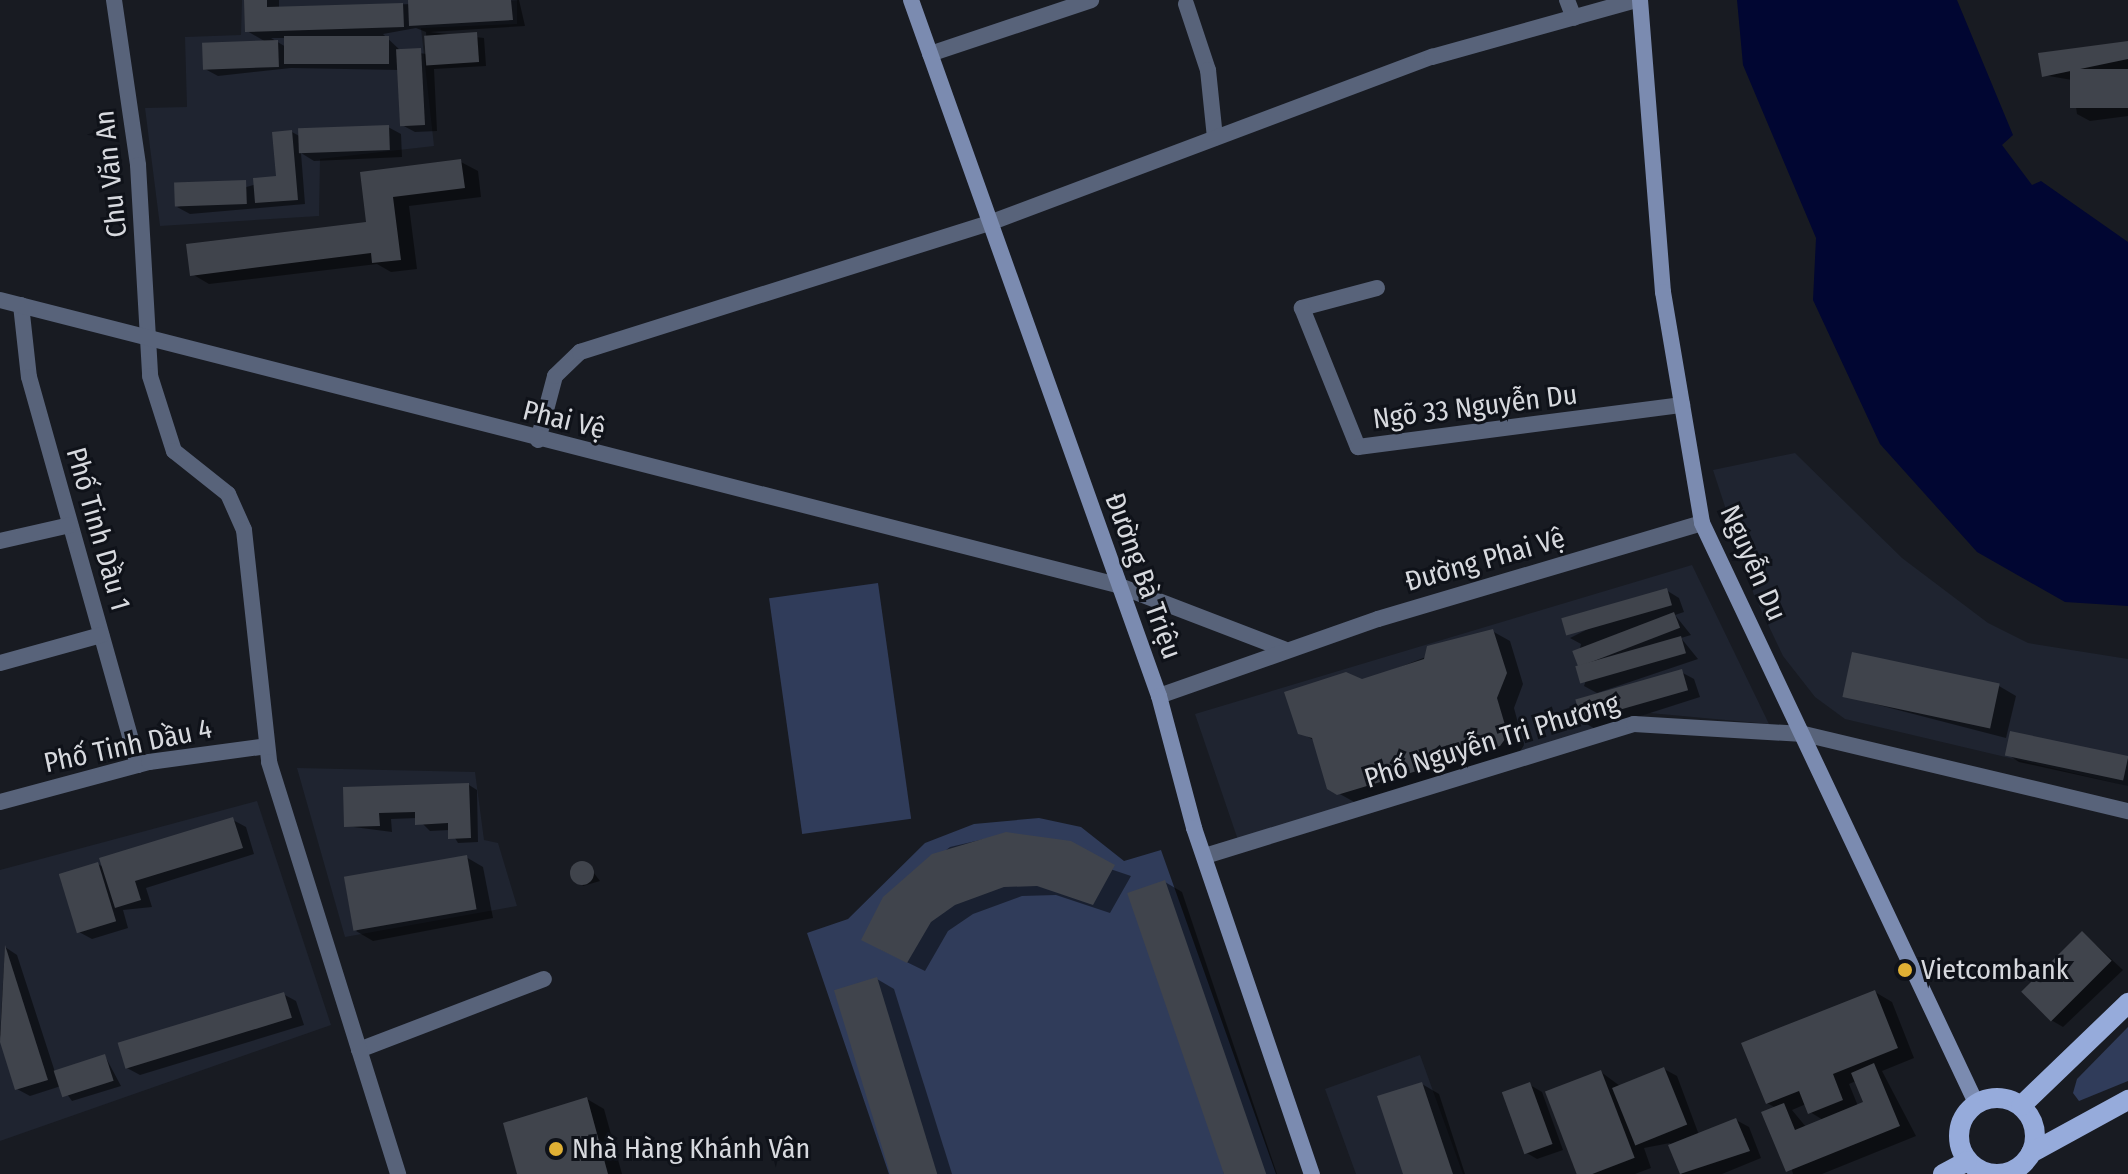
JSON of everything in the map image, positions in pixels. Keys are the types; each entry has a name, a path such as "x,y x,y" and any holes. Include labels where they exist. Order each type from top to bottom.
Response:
{"main road":[{"name":"Đường Bà Triệu","path":"911,0 1159,696 1205,856 1312,1174"},
{"name":"Nguyễn Du","path":"1638,0 1663,292 1702,523 1976,1103"},
{"path":"2021,1106 2128,1003"},
{"path":"2022,1165 2034,1128 2021,1106 2007,1099 1976,1103 1960,1124 1967,1161 1990,1174 2022,1165 2128,1100"},
{"path":"1943,1174 1967,1161"}],"street":[{"name":"Chu Văn An","path":"114,0 152,344 150,376 174,451 228,494 244,530 267,746 398,1174"},
{"path":"930,54 1091,0"},
{"path":"1567,0 1574,18"},
{"path":"538,440 555,376 580,352 992,222 1432,57 1638,0"},
{"path":"1186,4 1208,70 1215,138"},
{"name":"Ngõ 33 Nguyễn Du","path":"1377,288 1302,308 1358,447 1682,405"},
{"name":"Phai Vệ","path":"0,300 152,344 1117,585"},
{"name":"Phố Tinh Dầu 1","path":"21,305 29,377 138,765"},
{"name":"Đường Phai Vệ","path":"1159,696 1284,649 1702,523"},
{"path":"0,541 70,525"},
{"path":"1117,585 1284,649"},
{"path":"0,663 101,635"},
{"name":"Phố Nguyễn Tri Phương","path":"1205,856 1602,730 1654,724 1804,734 2128,811"},
{"name":"Phố Tinh Dầu 4","path":"0,802 138,765 267,746"},
{"path":"359,1050 544,979"}],"shaded area":[{"path":"242,0 517,0 517,24 421,28 434,146 320,159 319,216 160,226 145,108 187,107 185,37 241,35"},
{"path":"1737,0 1957,0 2013,135 2002,145 2032,185 2041,181 2128,242 2128,606 2065,602 1977,552 1880,444 1813,300 1816,238 1743,65"},
{"path":"1795,453 1902,558 1988,623 2028,643 2128,659 2128,786 1845,719 1815,697 1783,656 1754,595 1713,470"},
{"path":"1692,565 1769,724 1650,713 1238,840 1195,714"},
{"path":"878,583 911,819 802,834 769,598"},
{"path":"297,768 475,772 484,840 498,843 517,906 345,937"},
{"path":"257,801 331,1025 0,1141 0,870"},
{"path":"1039,818 1081,827 1124,861 1161,850 1276,1174 889,1174 807,933 848,919 925,843 974,824"},
{"path":"2128,1027 2128,1081 2079,1101 2073,1093 2077,1079"},
{"path":"1420,1055 1463,1174 1356,1174 1325,1089"}],"building":[{"path":"244,0 267,0 267,7 403,3 404,27 245,32"},
{"path":"408,0 511,0 513,20 409,26"},
{"path":"477,32 479,62 426,66 424,36"},
{"path":"284,36 389,36 389,64 284,64"},
{"path":"278,40 279,67 203,70 202,43"},
{"path":"2128,41 2128,59 2042,77 2038,53"},
{"path":"421,48 425,125 400,126 396,49"},
{"path":"2070,69 2128,69 2128,108 2070,108"},
{"path":"389,125 390,150 299,153 298,128"},
{"path":"292,130 298,200 255,203 253,178 276,176 272,132"},
{"path":"461,159 465,188 393,197 401,260 372,263 371,253 190,276 186,244 366,222 360,172"},
{"path":"246,180 247,204 175,206 174,183"},
{"path":"1667,588 1672,605 1566,636 1561,618"},
{"path":"1674,612 1680,628 1578,667 1572,651"},
{"path":"1493,629 1507,673 1497,698 1508,735 1500,746 1337,795 1327,789 1312,738 1298,734 1284,692 1346,672 1362,679 1424,659 1427,646"},
{"path":"1681,636 1686,653 1580,684 1575,666"},
{"path":"1852,652 2000,683 1990,728 1842,697"},
{"path":"1682,669 1688,690 1581,721 1575,700"},
{"path":"2010,731 2128,756 2123,781 2005,755"},
{"path":"469,783 471,838 448,839 448,823 415,825 415,812 379,813 380,826 344,827 343,787"},
{"path":"233,817 243,848 135,881 141,900 115,908 99,858"},
{"path":"1006,832 1071,841 1115,865 1093,905 1037,886 1004,887 955,905 931,922 907,963 861,940 883,897 932,854"},
{"path":"467,855 477,909 353,931 344,877"},
{"path":"582,861 591,864 594,873 591,882 582,885 573,882 570,873 573,864"},
{"path":"98,862 116,921 77,933 59,874"},
{"path":"1165,880 1266,1174 1224,1174 1127,893"},
{"path":"2082,931 2112,961 2051,1022 2021,992"},
{"path":"5,945 48,1080 15,1090 0,1042"},
{"path":"877,977 937,1174 890,1174 834,990"},
{"path":"1875,990 1898,1048 1833,1074 1843,1100 1808,1114 1799,1091 1766,1104 1741,1043"},
{"path":"284,992 292,1018 125,1069 118,1043"},
{"path":"105,1054 114,1081 62,1097 54,1071"},
{"path":"1874,1063 1900,1126 1786,1172 1761,1112 1784,1103 1795,1130 1863,1102 1851,1073"},
{"path":"1664,1067 1687,1124 1635,1145 1612,1088"},
{"path":"1601,1070 1635,1158 1592,1174 1577,1174 1545,1092"},
{"path":"1422,1082 1453,1174 1403,1174 1377,1096"},
{"path":"1530,1082 1553,1144 1524,1154 1502,1092"},
{"name":"Nhà Hàng Khánh Vân","path":"587,1097 608,1174 517,1174 503,1123"},
{"path":"1736,1118 1750,1151 1680,1174 1668,1145"}],"place":[{"name":"Vietcombank","path":"1905,970"},
{"name":"Nhà Hàng Khánh Vân","path":"556,1149"}]}
